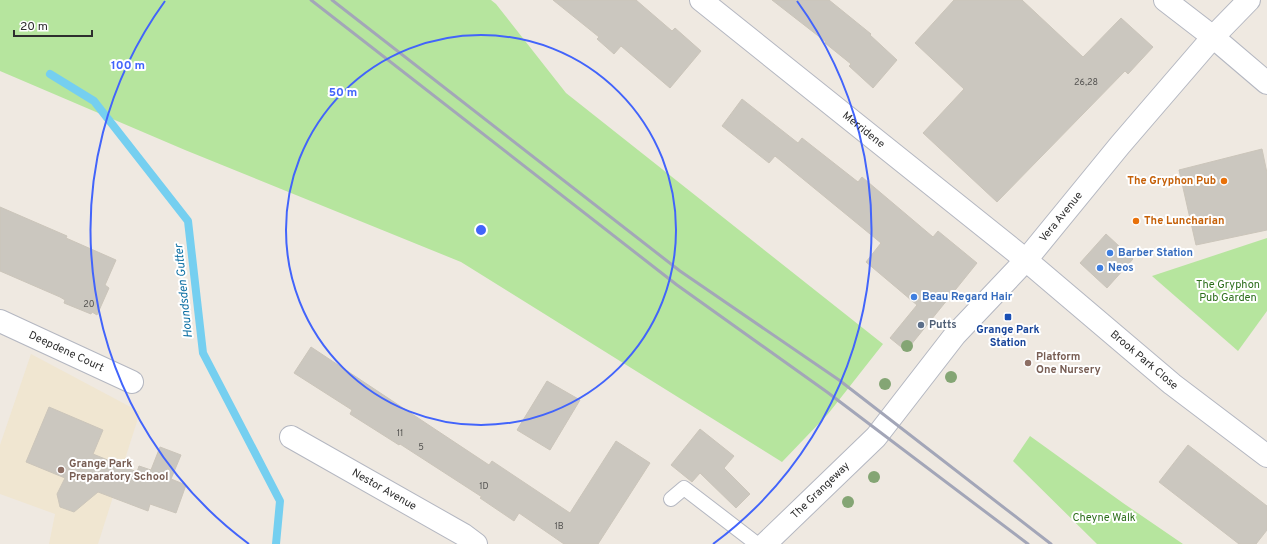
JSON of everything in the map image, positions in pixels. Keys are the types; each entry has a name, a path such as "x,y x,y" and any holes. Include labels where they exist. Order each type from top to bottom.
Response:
{"street":[{"name":"Merridene","path":"701,0 1026,260"},
{"path":"1165,0 1213,37 1267,83"},
{"name":"Vera Avenue","path":"876,437 955,335 1026,260 1213,37 1249,0"},
{"name":"Brook Park Close","path":"1026,260 1172,384 1267,456"},
{"name":"Deepdene Court","path":"0,321 132,382"},
{"name":"Nestor Avenue","path":"290,437 464,535 476,544"},
{"name":"The Grangeway","path":"767,543 876,437"}],"lane":[{"path":"671,499 684,488 767,543"}],"shaded area":[{"name":"Grange Park Preparatory School","path":"31,354 140,412 98,544 49,544 55,514 0,494 0,445"}],"green space":[{"path":"0,0 491,0 496,4 566,93 883,344 828,414 782,462 461,262 185,150 0,71"},
{"name":"The Gryphon Pub Garden","path":"1267,238 1267,311 1238,351 1152,276"},
{"name":"Cheyne Walk","path":"1030,436 1183,544 1097,544 1013,461"}],"building":[{"path":"553,0 636,0 672,31 675,28 701,51 670,88 621,46 614,54 597,39 599,37"},
{"path":"772,0 829,0 871,34 870,35 897,60 873,88 849,66 851,64 825,43 826,42"},
{"path":"954,0 1022,0 1083,57 1121,18 1153,47 1128,74 1125,71 997,202 923,133 964,89 915,43"},
{"path":"742,99 798,143 802,138 858,182 862,177 933,237 938,231 977,263 906,351 890,338 917,305 866,262 881,243 775,156 769,163 722,126"},
{"path":"1262,149 1267,173 1267,230 1196,245 1179,170"},
{"path":"0,207 67,236 66,238 116,260 105,285 109,288 97,315 64,303 65,300 60,297 0,271"},
{"path":"1106,234 1133,259 1107,288 1080,263"},
{"path":"311,347 489,465 492,461 570,513 616,441 650,463 598,544 564,544 519,513 514,521 480,498 482,497 400,444 399,445 350,414 352,410 294,373"},
{"path":"547,381 580,400 550,450 517,430"},
{"path":"49,407 103,430 93,454 137,472 139,466 151,470 160,447 181,455 171,479 186,485 176,513 150,504 148,511 98,492 74,512 60,507 57,494 65,478 26,462"},
{"path":"700,429 734,456 724,468 750,494 736,508 700,473 692,482 671,465"},
{"path":"1188,445 1267,506 1267,530 1256,544 1239,544 1159,482"}],"waterway":[{"name":"Houndsden Gutter","path":"50,74 94,101 188,221 203,353 280,501 276,544"}],"railway":[{"path":"311,0 677,285 827,392 1028,544"},
{"path":"332,0 680,271 839,380 1051,544"}],"place":[{"name":"The Gryphon Pub","path":"1224,181"},
{"name":"The Luncharian","path":"1136,221"},
{"name":"Barber Station","path":"1110,253"},
{"name":"Neos","path":"1100,268"},
{"name":"Beau Regard Hair","path":"914,297"},
{"name":"Grange Park Station","path":"1008,317"},
{"name":"Putts","path":"921,325"},
{"name":"Platform One Nursery","path":"1028,363"},
{"name":"Grange Park Preparatory School","path":"61,470"}]}
